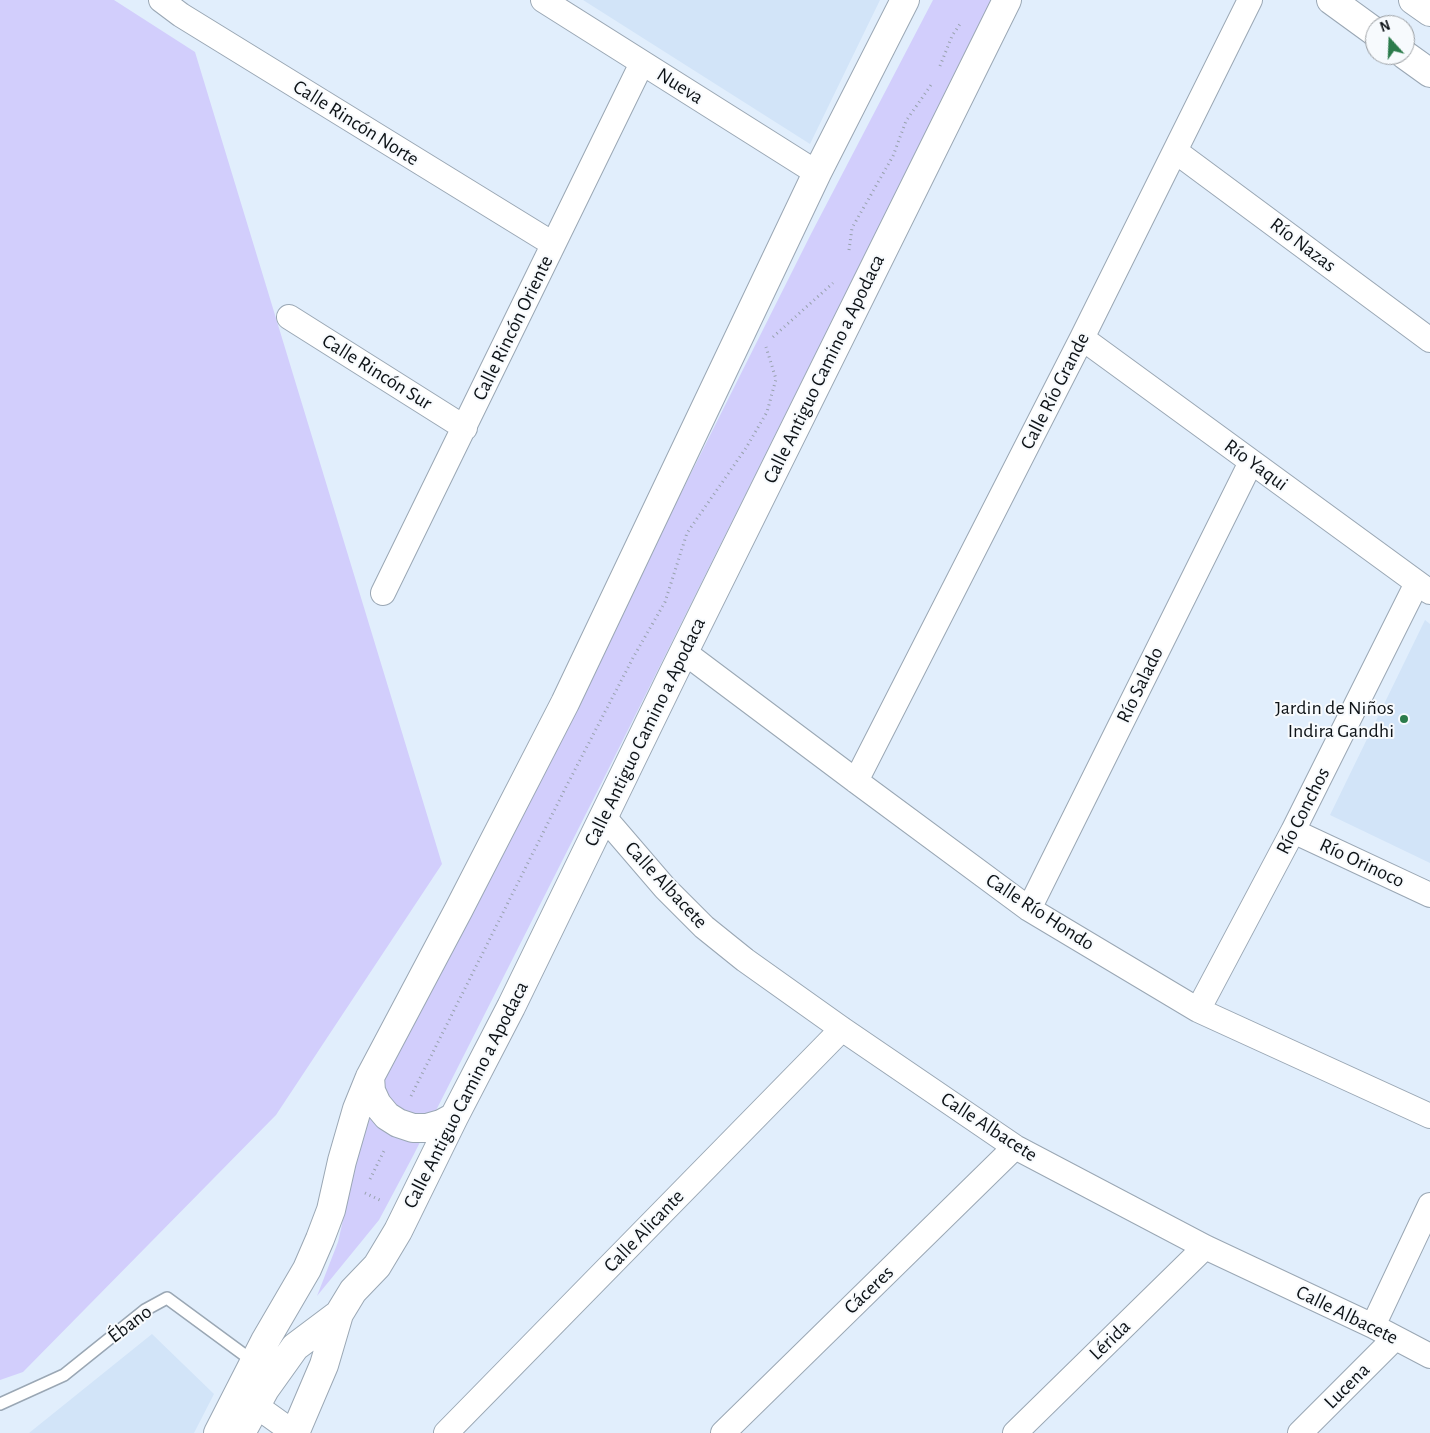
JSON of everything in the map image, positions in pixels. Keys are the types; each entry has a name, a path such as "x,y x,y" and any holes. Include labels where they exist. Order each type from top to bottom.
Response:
{"street":[{"name":"Calle Rincón Norte","path":"161,0 181,15 553,244"},
{"name":"Nueva","path":"543,0 817,173"},
{"name":"Calle Antiguo Camino a Apodaca","path":"241,1433 253,1396 254,1362 307,1269 320,1239 331,1210 342,1161 357,1109 370,1077 565,703 817,173 905,0"},
{"name":"Calle Antiguo Camino a Apodaca","path":"218,1433 295,1347 339,1314 353,1291 377,1266 398,1231 454,1116 511,1007 684,652 1007,0"},
{"name":"Calle Río Grande","path":"856,781 1082,338 1250,0"},
{"path":"1331,0 1365,25"},
{"path":"1413,0 1430,12"},
{"name":"Calle Rincón Oriente","path":"383,593 642,62"},
{"path":"1415,62 1430,73"},
{"name":"Río Nazas","path":"1175,151 1430,340"},
{"name":"Calle Rincón Sur","path":"289,317 465,428"},
{"name":"Río Yaqui","path":"1082,338 1423,588"},
{"name":"Río Salado","path":"1029,909 1251,462"},
{"name":"Río Conchos","path":"1198,1010 1423,588"},
{"name":"Calle Río Hondo","path":"684,652 1029,909 1198,1010 1430,1116"},
{"name":"Calle Albacete","path":"604,817 665,888 704,927 745,960 842,1029 1015,1148 1205,1247 1373,1326 1430,1356"},
{"name":"Río Orinoco","path":"1294,830 1430,895"},
{"name":"Calle Alicante","path":"446,1433 842,1029"},
{"path":"370,1077 371,1091 377,1104 386,1116 398,1123 413,1128 427,1128 441,1124 454,1116"},
{"name":"Cáceres","path":"723,1433 1015,1148"},
{"path":"1373,1326 1430,1205"},
{"name":"Lérida","path":"1015,1433 1205,1247"},
{"path":"253,1396 294,1433 324,1365 339,1314"},
{"name":"Lucena","path":"1300,1433 1395,1338"}],"lane":[{"name":"Ébano","path":"0,1404 64,1375 145,1310 167,1298 254,1362"}],"path":[{"path":"938,71 952,36 964,20"},
{"path":"848,255 852,228 893,156 906,121 934,80"},
{"path":"772,338 838,279"},
{"path":"368,1183 566,786 665,602 687,533 746,448 767,412 776,379 765,344"},
{"path":"363,1192 388,1204"}],"shaded area":[{"path":"0,0 114,0 195,52 442,864 276,1115 23,1372 0,1380"},
{"path":"583,0 880,0 810,144"},
{"path":"933,0 992,0 601,784 413,1156 379,1220 317,1296 338,1242 367,1115 473,901 812,232"},
{"name":"Jardin de Niños Indira Gandhi","path":"1425,620 1430,624 1430,863 1330,815"},
{"path":"152,1334 214,1394 194,1433 29,1433"}],"place":[{"name":"Jardin de Niños Indira Gandhi","path":"1404,719"}]}
